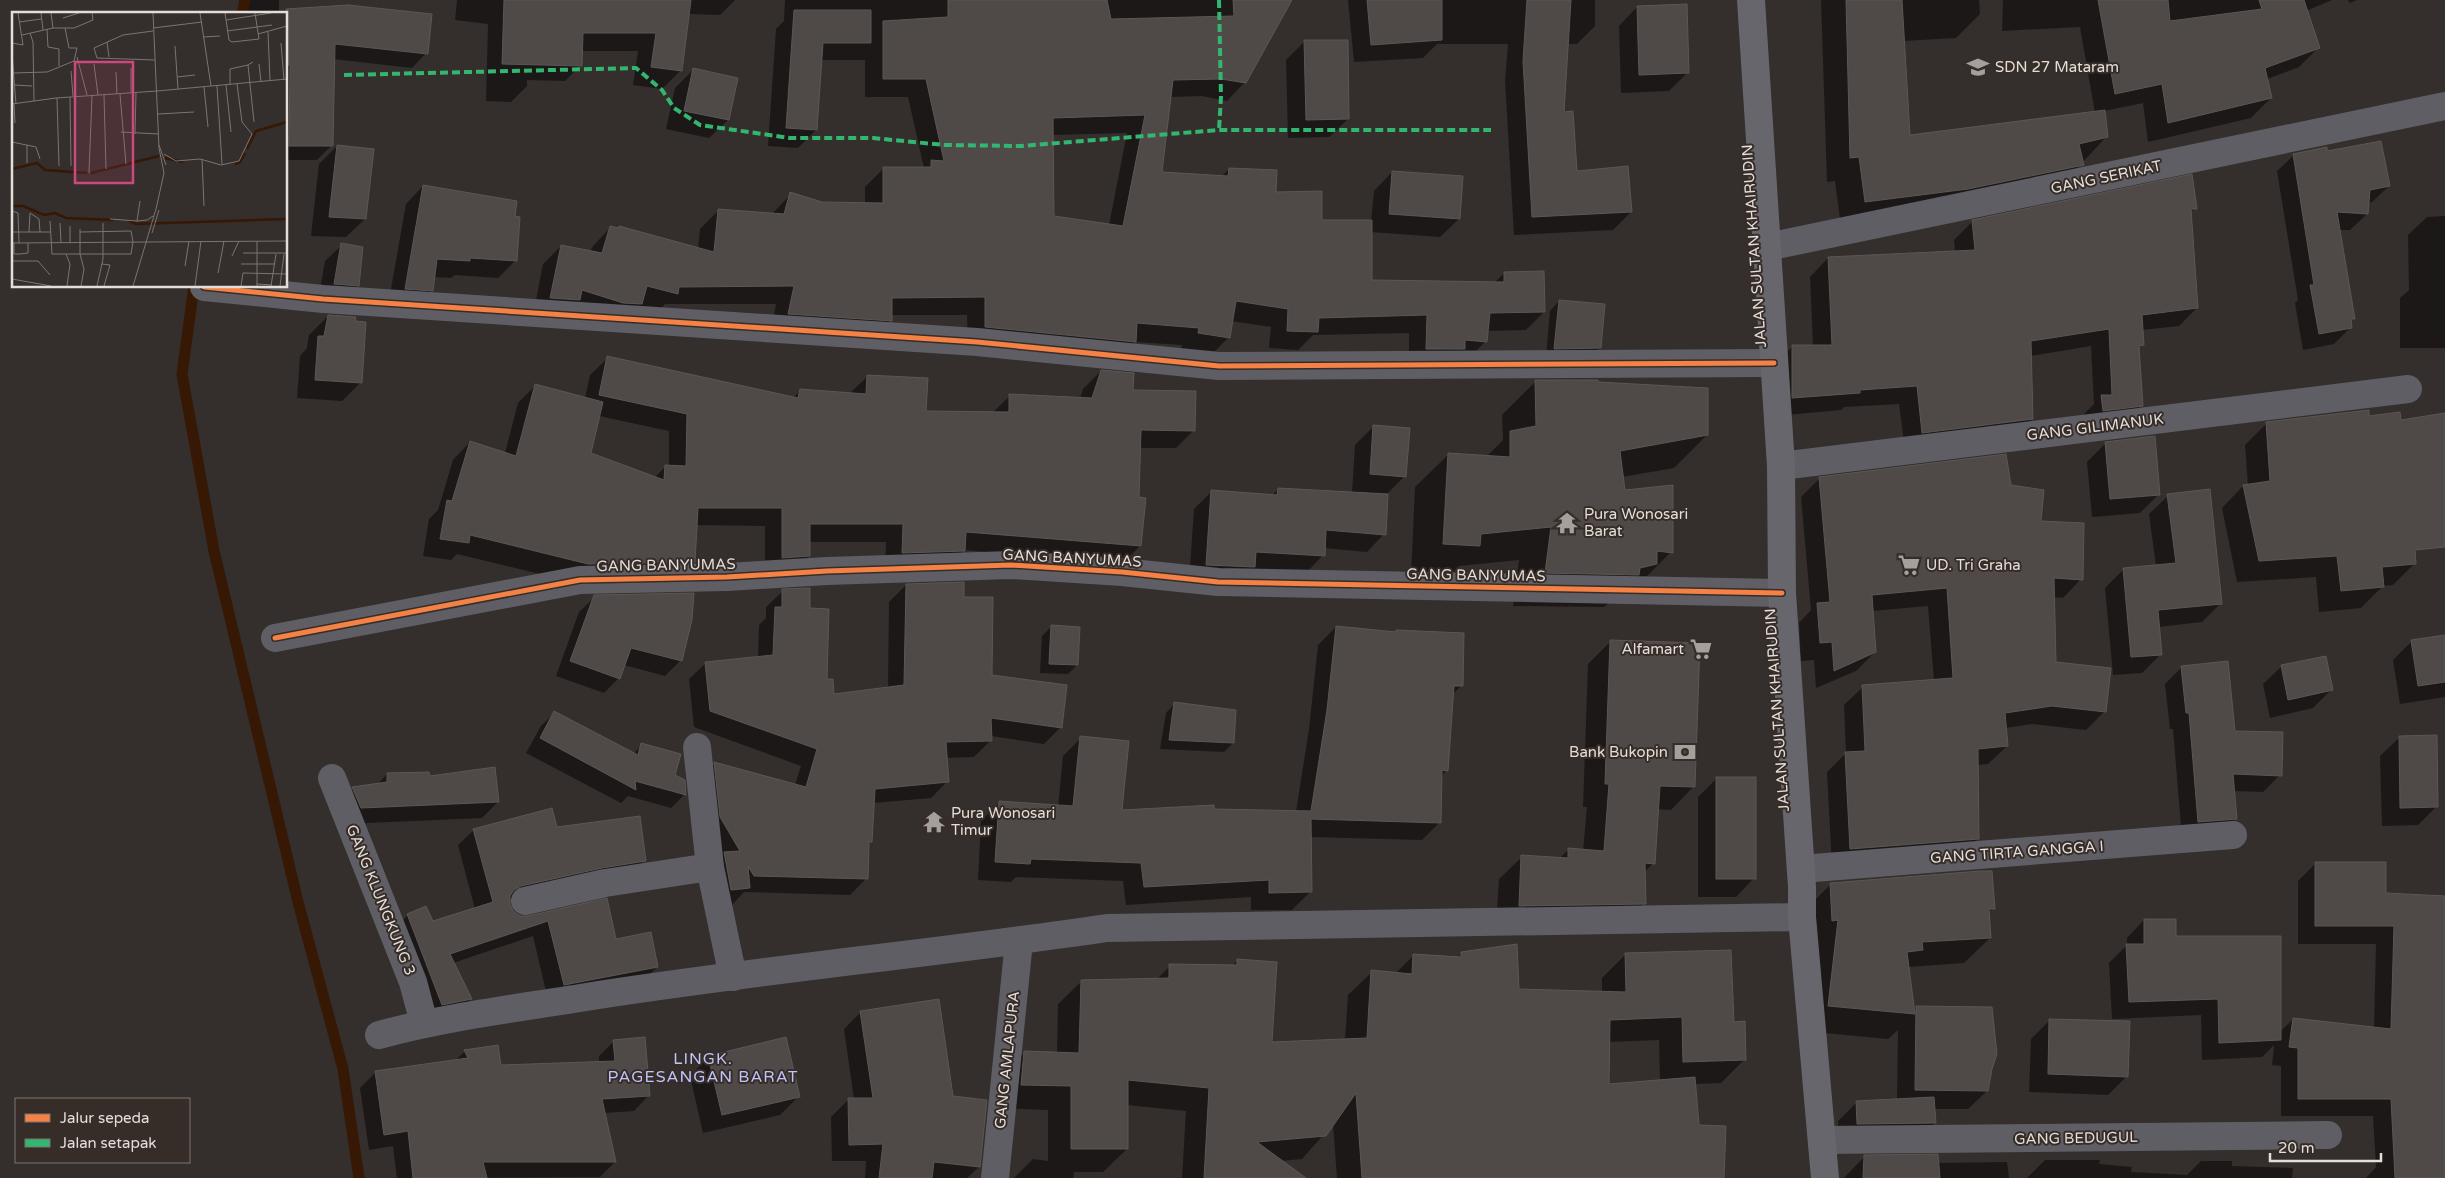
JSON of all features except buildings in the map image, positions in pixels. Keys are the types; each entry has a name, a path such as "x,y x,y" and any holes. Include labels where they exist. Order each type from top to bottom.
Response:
{"main road":[{"name":"JALAN SULTAN KHAIRUDIN","path":"1751,0 1781,466 1782,593 1801,869 1802,917 1825,1178"}],"street":[{"name":"GANG SERIKAT","path":"1767,247 2445,106"},
{"path":"213,288 323,300 977,342 1219,366 1774,363"},
{"name":"GANG GILIMANUK","path":"1781,466 2408,389"},
{"name":"GANG BANYUMAS","path":"275,638 580,580 727,577 827,571 1011,565 1122,572 1218,582 1782,593"},
{"path":"697,747 710,867 733,977"},
{"name":"GANG KLUNGKUNG 3","path":"332,778 413,982 424,1023"},
{"name":"GANG TIRTA GANGGA I","path":"1801,869 2233,835"},
{"path":"525,901 606,883 710,867"},
{"path":"380,1035 424,1023 682,982 1019,941 1107,928 1802,917"},
{"name":"GANG AMLAPURA","path":"995,1178 1019,941"},
{"name":"GANG BEDUGUL","path":"1823,1140 2328,1135"}],"waterway":[{"path":"242,12 245,0"},
{"path":"194,288 182,374 214,551 298,902 343,1069 359,1178"}],"marked path":[{"path":"1219,0 1221,97 1219,130"},
{"path":"344,75 636,68 662,90 674,108 700,125 790,138 873,138 944,145 1021,146 1219,130 1491,130"}],"cycle path":[{"path":"214,288 323,299 977,342 1219,366 1774,363"},
{"path":"275,638 580,580 727,577 827,571 1011,565 1122,572 1218,582 1782,593"}],"place":[{"name":"SDN 27 Mataram","path":"1978,67"},
{"name":"Pura Wonosari Barat","path":"1567,523"},
{"name":"UD. Tri Graha","path":"1909,565"},
{"name":"Alfamart","path":"1701,649"},
{"name":"Bank Bukopin","path":"1685,752"},
{"name":"Pura Wonosari Timur","path":"934,822"}],"district":[{"name":"LINGK. PAGESANGAN BARAT","path":"703,1067"}]}
